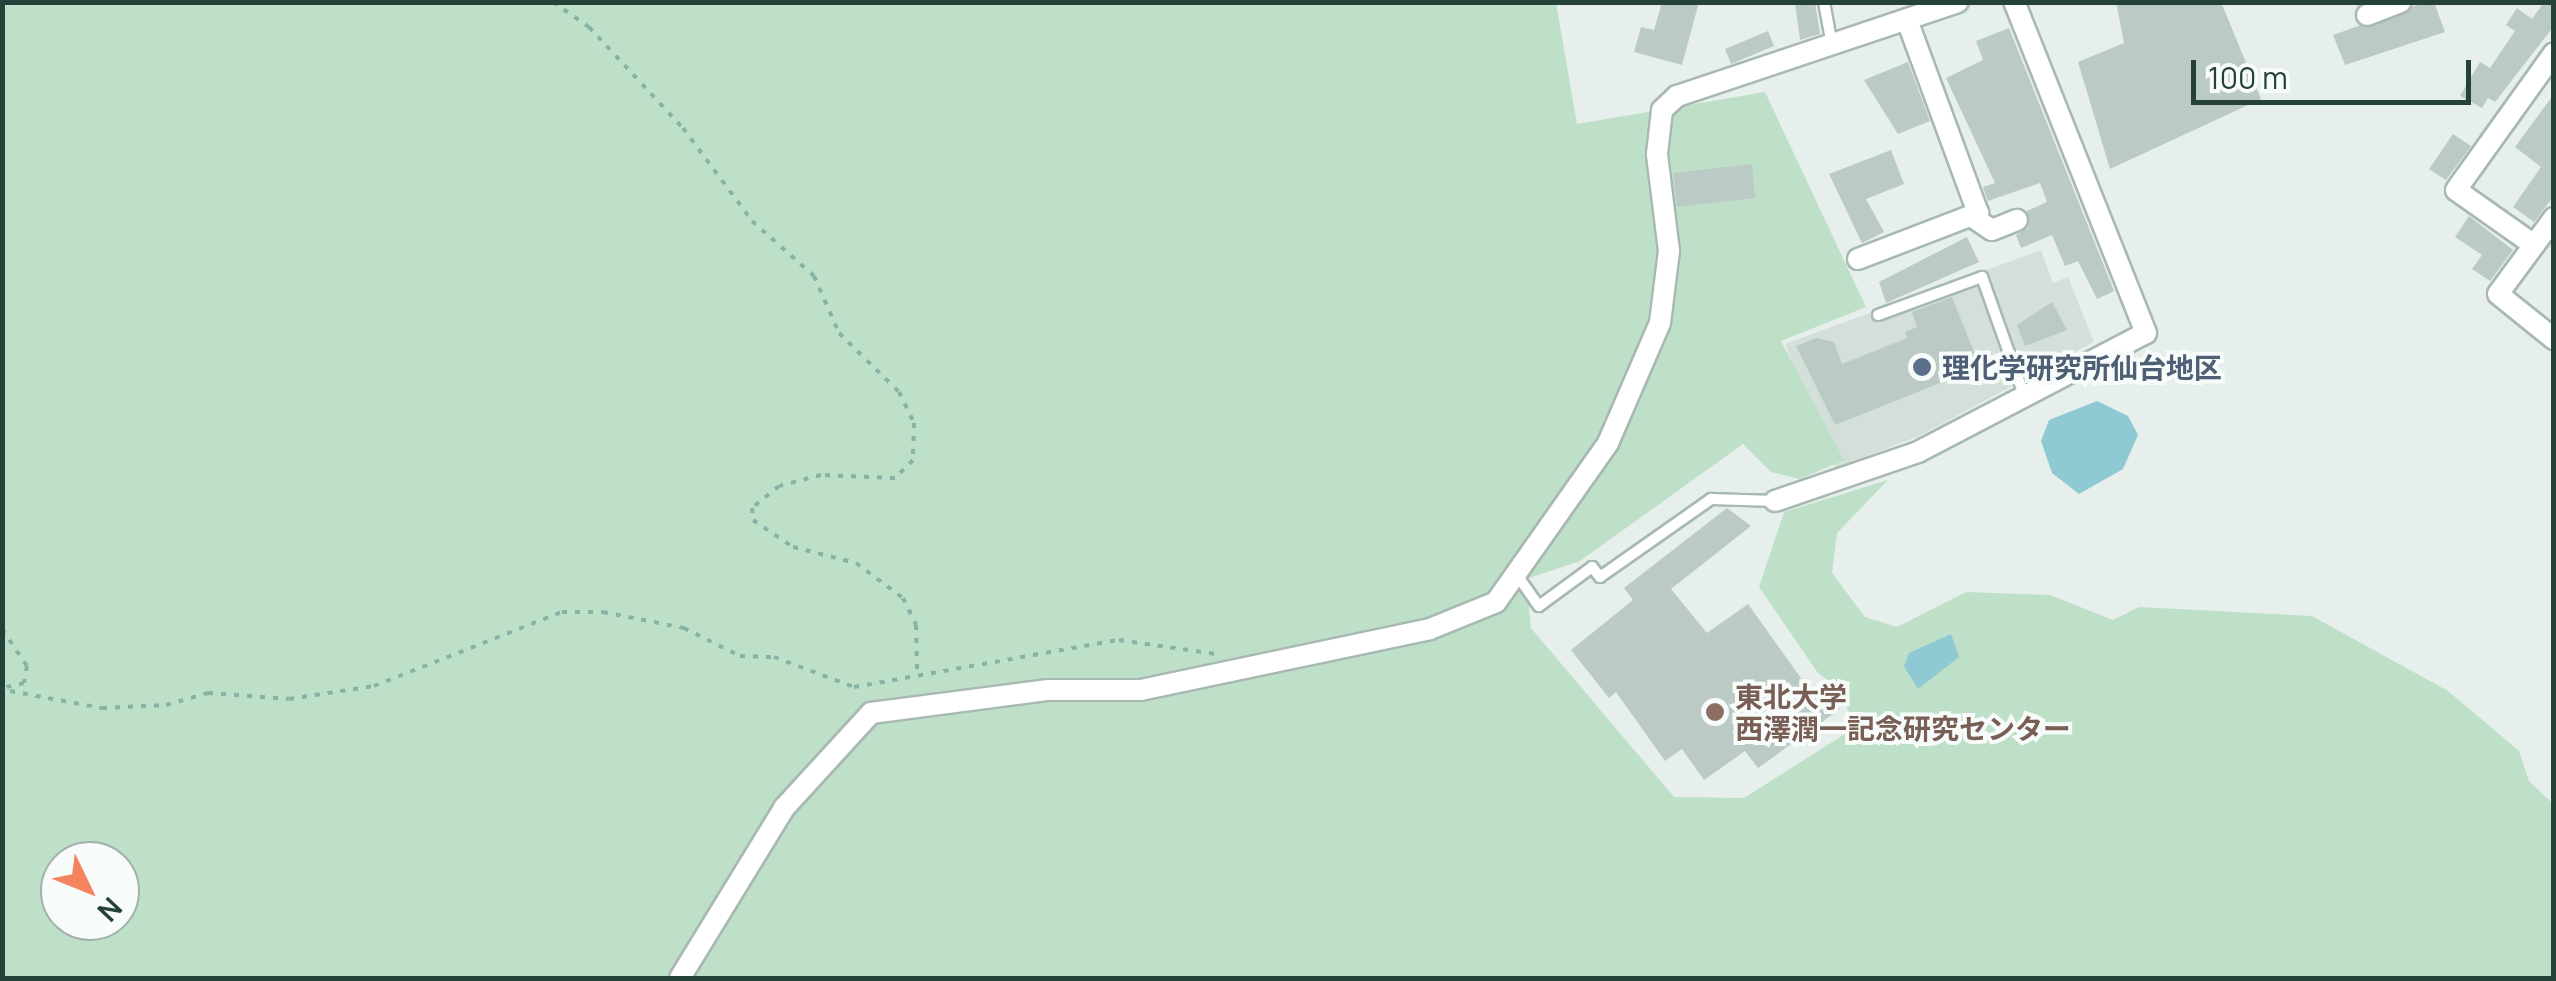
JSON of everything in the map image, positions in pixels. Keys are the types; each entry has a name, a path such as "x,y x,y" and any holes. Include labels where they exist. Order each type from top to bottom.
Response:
{"street":[{"path":"1775,501 1918,452 2146,333 2014,2"},
{"path":"680,978 784,808 871,714 1049,690 1142,690 1242,663 1430,629 1496,602 1608,444 1660,323 1669,251 1657,154 1662,110 1678,96 1946,4"},
{"path":"1858,259 1895,256 1978,213 1906,20"},
{"path":"2534,245 2456,190 2554,53"},
{"path":"1971,216 1992,230 2017,220"},
{"path":"2554,218 2498,294 2554,340"}],"lane":[{"path":"1824,2 1832,46"},
{"path":"1878,316 1982,277 2026,398"},
{"path":"1517,576 1540,606 1592,567 1600,576 1711,499 1775,501"}],"path":[{"path":"553,2 588,27 683,128 752,220 814,276 840,333 899,392 914,423 913,460 895,478 821,475 779,486 752,508 753,520 793,547 856,563 903,598 916,625 918,670"},
{"path":"2,688 102,708 208,694 289,699 374,686 562,612 603,612 684,628 740,656 774,657 854,686 918,670 1120,640 1242,663"},
{"path":"2,629 27,666 24,684 10,691"}],"shaded area":[{"name":"理化学研究所仙台地区","path":"2041,250 2053,283 2068,277 2094,342 1919,436 1836,468 1785,344"}],"green space":[{"path":"2,3 1556,3 1577,124 1765,92 1866,307 1781,341 1844,460 1800,479 1771,472 1743,444 1580,561 1526,579 1531,628 1674,797 1744,798 1856,727 1837,687 1818,673 1759,587 1784,512 1888,480 1837,533 1832,573 1865,617 1897,627 1966,592 2050,595 2113,620 2139,607 2312,616 2448,691 2519,751 2529,781 2553,804 2553,978 3,978"}],"water":[{"path":"2097,401 2128,416 2138,435 2123,469 2079,494 2052,473 2041,441 2049,420"},
{"path":"1951,634 1959,657 1918,689 1904,666 1909,653"}],"building":[{"path":"1662,2 1699,2 1682,65 1634,52 1641,27 1654,30"},
{"path":"1795,2 1815,2 1820,34 1800,40"},
{"path":"2116,2 2221,2 2261,99 2110,169 2078,62 2124,43"},
{"path":"2434,2 2445,32 2345,65 2333,35"},
{"path":"2544,2 2554,2 2554,26 2495,102 2488,98 2482,108 2460,96 2480,62 2490,68 2515,31 2506,25 2517,8 2532,19"},
{"path":"2009,28 2114,291 2097,299 2078,261 2065,266 2052,235 2021,248 2016,235 2028,228 2027,211 2047,202 2040,183 1988,201 1983,187 1995,183 1946,78 1983,60 1976,41"},
{"path":"1768,31 1774,46 1731,64 1725,49"},
{"path":"1908,62 1930,121 1898,134 1864,80"},
{"path":"2554,94 2554,196 2534,222 2513,207 2541,167 2515,147"},
{"path":"2453,134 2471,146 2446,180 2429,169"},
{"path":"1891,150 1904,184 1866,199 1884,232 1862,243 1829,174"},
{"path":"1752,164 1755,198 1677,207 1673,173"},
{"path":"2469,216 2513,250 2490,281 2472,269 2482,255 2455,237"},
{"path":"1967,237 1979,262 1886,303 1879,282"},
{"path":"1952,297 1980,367 1835,425 1796,346 1816,338 1834,342 1842,364 1907,338 1905,332 1917,327 1912,312"},
{"path":"2052,302 2067,330 2025,346 2017,325"},
{"path":"1727,508 1751,526 1671,589 1707,633 1748,604 1813,695 1824,687 1840,709 1758,768 1745,751 1704,780 1682,749 1665,761 1616,692 1609,698 1571,650 1633,600 1624,588"}],"place":[{"name":"理化学研究所仙台地区","path":"1922,367"},
{"name":"東北大学 西澤潤一記念研究センター","path":"1715,712"}]}
